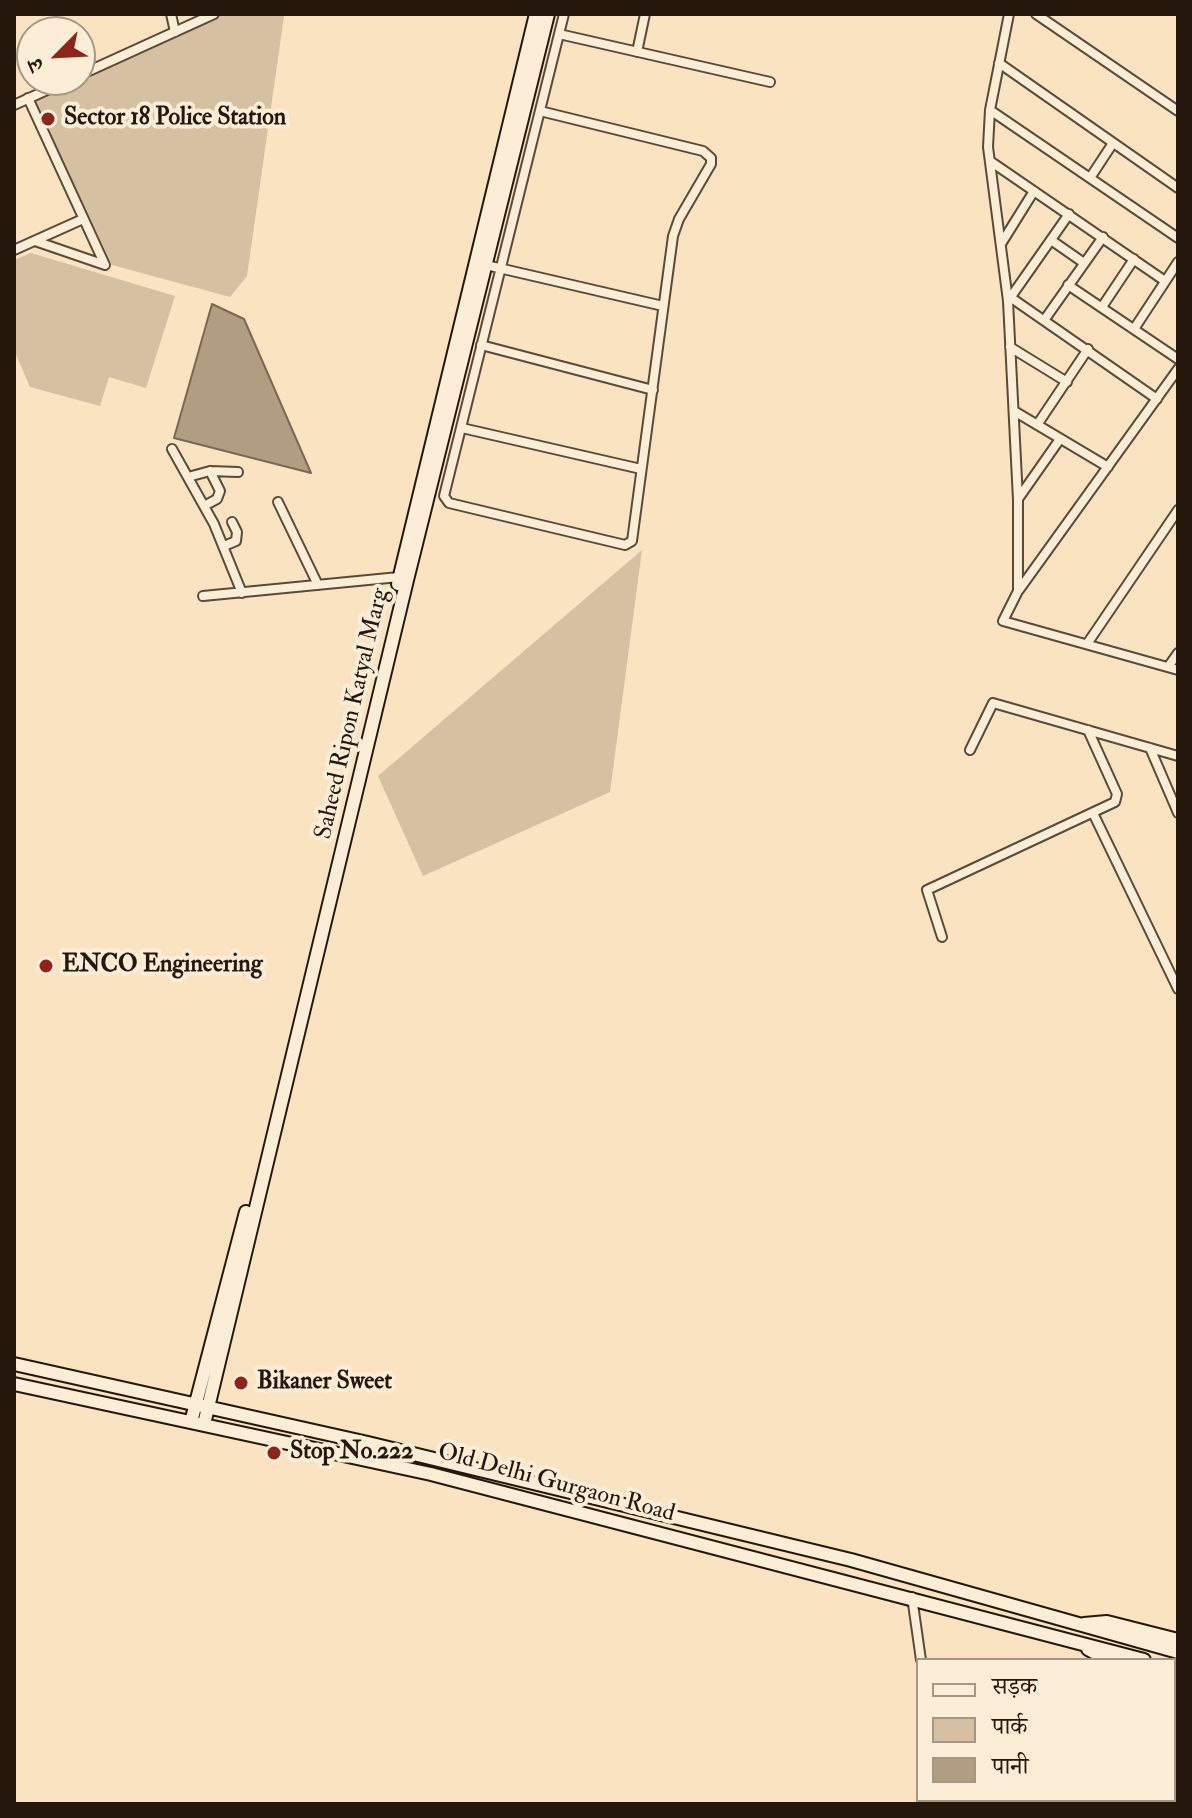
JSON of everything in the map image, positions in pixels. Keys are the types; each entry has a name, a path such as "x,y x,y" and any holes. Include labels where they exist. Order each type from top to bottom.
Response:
{"main road":[{"name":"Saheed Ripon Katyal Marg","path":"198,1423 354,794 536,14"},
{"name":"Saheed Ripon Katyal Marg","path":"354,794 399,577 486,265 548,14"},
{"name":"Old Delhi Gurgaon Road","path":"14,1364 851,1560 1073,1625 1178,1652"},
{"name":"Old Delhi Gurgaon Road","path":"14,1384 431,1474 912,1597 1136,1658"},
{"path":"1073,1625 1107,1622 1178,1640"},
{"path":"1082,1644 1105,1658"}],"street":[{"path":"171,14 175,32"},
{"path":"96,68 214,14"},
{"path":"540,111 703,151 711,158 711,164 675,228 632,541 622,545 446,501 444,491 564,14"},
{"path":"637,52 645,14"},
{"path":"1009,14 990,110 990,161 1009,299 1018,500 1018,591"},
{"path":"1036,14 1050,18 1178,111"},
{"path":"559,34 770,82"},
{"path":"999,63 1178,188"},
{"path":"14,105 33,96"},
{"path":"28,98 105,265 35,241"},
{"path":"990,110 1178,238"},
{"path":"1090,178 1113,143"},
{"path":"990,161 1165,281"},
{"path":"1000,244 1034,191"},
{"path":"1009,299 1069,214"},
{"path":"14,250 83,219"},
{"path":"1045,319 1103,237"},
{"path":"1051,240 1084,263"},
{"path":"1102,307 1134,259"},
{"path":"1134,329 1178,262"},
{"path":"486,265 663,306"},
{"path":"1068,285 1178,359"},
{"path":"1009,299 1045,319 1157,399"},
{"path":"481,345 653,390"},
{"path":"1010,347 1067,382"},
{"path":"1037,425 1088,349"},
{"path":"1178,369 1018,591 1003,617 1005,623 1173,669 1178,653"},
{"path":"1014,411 1108,467"},
{"path":"462,428 641,469"},
{"path":"1018,500 1060,439"},
{"path":"172,449 224,546 242,593"},
{"path":"188,477 210,471 238,472"},
{"path":"204,506 217,499 220,491 210,471"},
{"path":"278,502 318,585"},
{"path":"1087,644 1178,510"},
{"path":"224,546 236,541 237,532 232,522"},
{"path":"203,596 399,577"},
{"path":"970,750 993,703 1178,756"},
{"path":"942,937 927,890 1117,799 1088,730"},
{"path":"1150,748 1178,813"},
{"path":"1093,813 1175,972 1178,989"},
{"path":"912,1597 921,1658"},
{"path":"996,1802 1016,1804"}],"green space":[{"path":"211,14 284,16 247,276 230,297 112,265 32,96 96,96 96,67"},
{"path":"31,253 175,296 146,388 109,377 100,406 30,387 14,350 14,260"},
{"path":"642,550 610,792 423,876 378,776"}],"water":[{"path":"212,304 244,319 311,473 174,438"}],"place":[{"name":"Sector 18 Police Station","path":"48,119"},
{"name":"ENCO Engineering","path":"46,966"},
{"name":"Bikaner Sweet","path":"241,1383"},
{"name":"Stop No.222","path":"274,1453"}]}
